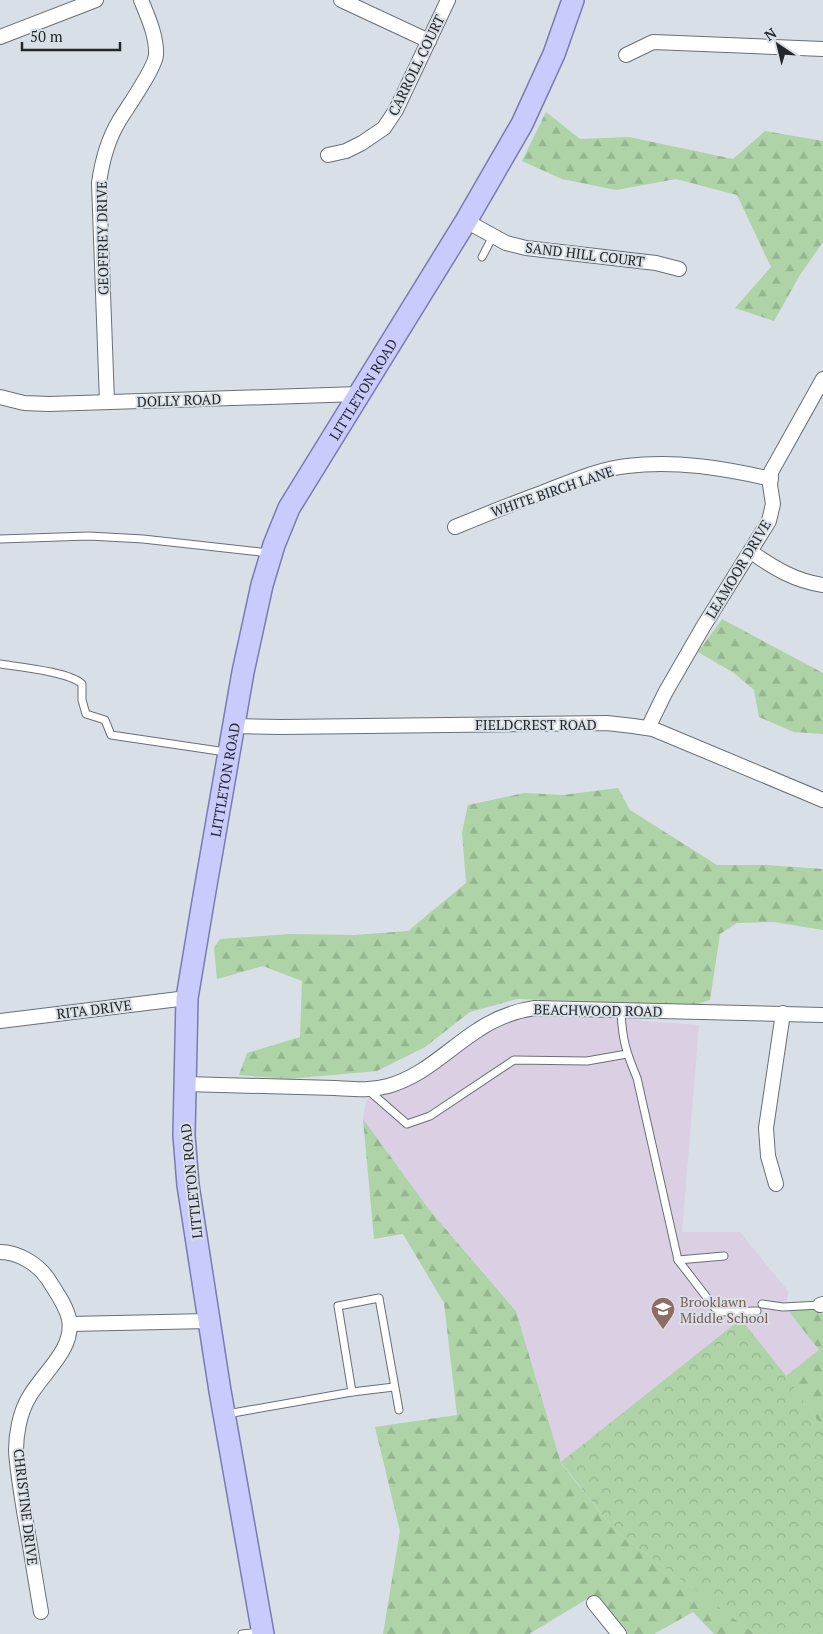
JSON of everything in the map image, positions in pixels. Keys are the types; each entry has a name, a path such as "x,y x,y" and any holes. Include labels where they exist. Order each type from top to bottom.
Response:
{"main road":[{"name":"LITTLETON ROAD","path":"256,1633 188,1177 184,1135 188,998 234,726 260,595 271,553 289,508 466,221 522,124 554,54 573,0"}],"street":[{"path":"0,36 96,0"},
{"name":"GEOFFREY DRIVE","path":"107,402 99,183 101,164 106,148 117,124 152,69 156,56 153,34 141,0"},
{"path":"341,0 429,42"},
{"name":"CARROLL COURT","path":"328,155 346,151 384,128 396,110 448,0"},
{"path":"626,54 652,42 823,49"},
{"name":"SAND HILL COURT","path":"466,221 506,243 526,248 656,264 679,269"},
{"name":"LEAMOOR DRIVE","path":"648,728 703,627 769,521 773,504 771,472 823,379"},
{"name":"DOLLY ROAD","path":"0,398 24,403 49,404 359,394"},
{"name":"WHITE BIRCH LANE","path":"455,527 567,483 625,466 653,464 683,466 736,471 771,479"},
{"path":"751,552 772,567 793,578 823,585"},
{"name":"FIELDCREST ROAD","path":"234,726 607,724 648,728 823,800"},
{"name":"RITA DRIVE","path":"0,1021 188,998"},
{"name":"BEACHWOOD ROAD","path":"185,1084 367,1090 390,1086 423,1071 478,1030 501,1017 517,1011 535,1008 823,1014"},
{"path":"776,1184 768,1156 766,1128 783,1013"},
{"path":"0,1252 20,1257 36,1265 42,1271 62,1301 70,1324 209,1321"},
{"name":"CHRISTINE DRIVE","path":"41,1612 16,1449 19,1427 25,1406 29,1397 62,1351 69,1335 70,1324"},
{"path":"594,1603 618,1634"}],"lane":[{"path":"482,257 493,236"},
{"path":"0,539 89,536 143,539 271,553"},
{"path":"0,664 49,672 78,680 82,684 82,700 86,714 105,720 111,735 229,753"},
{"path":"621,1010 622,1034 627,1054 637,1078 678,1260 718,1312 757,1311"},
{"path":"367,1090 407,1124 430,1116 514,1060 587,1061 627,1054"},
{"path":"678,1260 724,1256"},
{"path":"352,1392 338,1306 379,1298 399,1410"},
{"path":"762,1304 783,1307 821,1305"},
{"path":"224,1415 352,1392 394,1387"}],"shaded area":[{"name":"Brooklawn Middle School","path":"608,1014 643,1021 699,1025 682,1232 740,1232 788,1291 786,1308 819,1350 787,1376 823,1428 823,1634 753,1634 628,1540 561,1462 516,1310 431,1212 363,1119 366,1101 373,1095 408,1083 440,1067 496,1025 517,1016"}],"green space":[{"path":"546,112 580,139 629,137 733,159 765,131 823,141 823,242 800,275 774,321 735,308 771,267 737,195 676,179 616,190 562,179 522,161"},
{"path":"722,619 823,673 823,734 794,732 759,717 754,690 734,673 698,652"},
{"path":"618,788 630,810 717,865 766,865 823,869 823,930 774,922 737,923 720,934 710,1000 694,1005 517,999 470,1012 425,1047 377,1071 288,1079 239,1075 247,1053 300,1037 302,981 263,966 217,979 214,948 220,939 291,934 354,935 408,931 466,883 462,832 468,805 524,793 563,795"},
{"path":"363,1119 431,1212 516,1311 561,1463 614,1530 755,1634 714,1634 693,1612 654,1634 624,1634 592,1596 529,1634 383,1634 400,1531 375,1427 457,1415 444,1303 403,1234 374,1239"},
{"path":"786,1308 823,1308 823,1428 786,1376 819,1350"},
{"path":"741,1319 786,1376 823,1428 823,1634 755,1634 614,1530 561,1462"}],"place":[{"name":"Brooklawn Middle School","path":"663,1330"}]}
